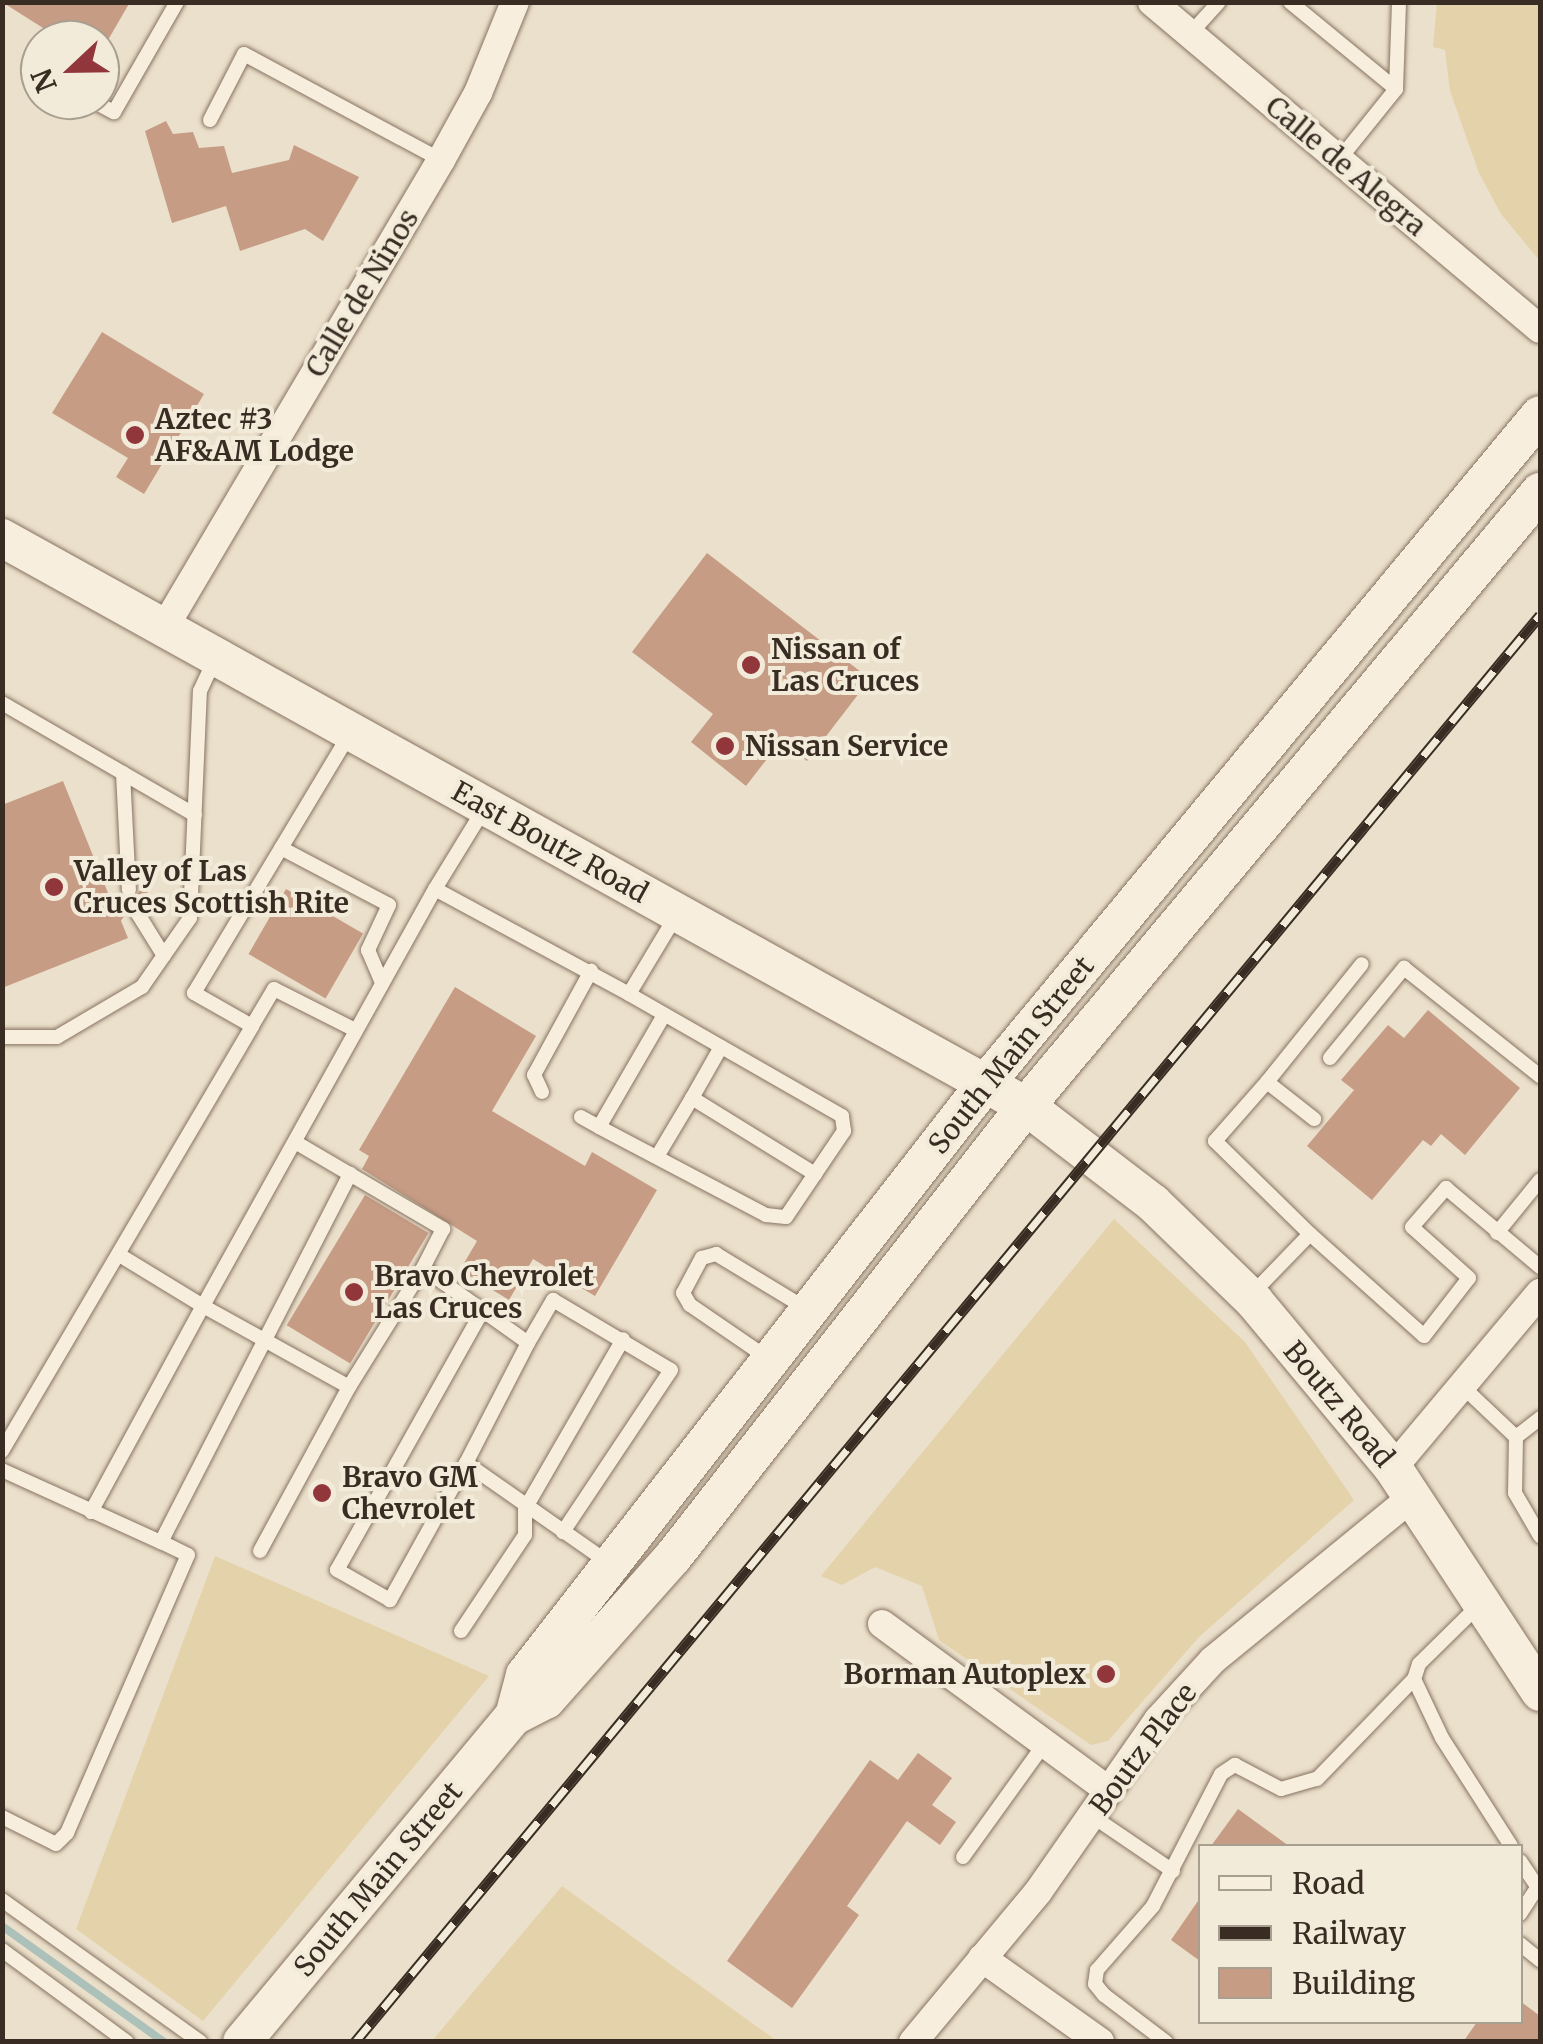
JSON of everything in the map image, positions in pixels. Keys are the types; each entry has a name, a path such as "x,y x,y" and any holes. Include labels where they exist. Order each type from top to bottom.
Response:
{"main road":[{"name":"South Main Street","path":"514,1716 525,1675 614,1566 985,1084 1540,415"},
{"name":"South Main Street","path":"242,2042 514,1716 546,1700 672,1557 1026,1106 1540,492"},
{"name":"East Boutz Road","path":"2,538 1026,1106 1092,1156"},
{"name":"Boutz Road","path":"1092,1156 1153,1204 1250,1296 1403,1482 1540,1692"}],"street":[{"name":"Calle de Ninos","path":"164,628 441,160 478,93 515,2"},
{"name":"Calle de Alegra","path":"1152,2 1540,330"},
{"name":"Boutz Place","path":"913,2042 1092,1816 1158,1720 1213,1660 1403,1482 1462,1386 1540,1293"},
{"path":"882,1624 1108,1790"},
{"path":"982,1958 1100,2042"}],"lane":[{"path":"120,102 177,2"},
{"path":"1190,34 1219,2"},
{"path":"1290,2 1396,89"},
{"path":"1339,160 1396,89 1399,2"},
{"path":"210,120 244,54 441,160"},
{"path":"2,1037 57,1037 142,987 190,918 200,692 216,656"},
{"path":"2,703 195,816"},
{"path":"252,1026 194,993 351,732"},
{"path":"123,774 129,890"},
{"path":"91,1512 381,980 485,806"},
{"path":"281,848 389,905 368,950 381,980"},
{"path":"436,889 591,971 842,1116 844,1130 786,1217 766,1215 581,1117"},
{"path":"629,994 678,913"},
{"path":"138,914 164,956"},
{"path":"1362,964 1215,1141 1310,1234 1424,1336 1469,1278 1412,1227 1446,1188 1540,1267"},
{"path":"1330,1058 1404,968 1540,1076"},
{"path":"542,1092 534,1075 591,971"},
{"path":"2,1451 274,989 355,1030"},
{"path":"599,1127 664,1014"},
{"path":"658,1155 722,1047"},
{"path":"1267,1082 1314,1119"},
{"path":"692,1098 815,1174"},
{"path":"260,1551 349,1387 423,1268 443,1228 295,1142"},
{"path":"161,1542 350,1174"},
{"path":"1497,1233 1540,1180"},
{"path":"1250,1296 1310,1234"},
{"path":"771,1361 690,1305 683,1294 702,1258 716,1254 810,1311"},
{"path":"120,1256 349,1387"},
{"path":"423,1268 528,1343"},
{"path":"483,1310 337,1570 390,1600 552,1300 671,1370 563,1532"},
{"path":"461,1631 525,1535 525,1508 623,1339"},
{"path":"1462,1386 1516,1437 1515,1493 1540,1536"},
{"path":"1516,1437 1540,1418"},
{"path":"466,1463 525,1508 614,1566"},
{"path":"2,1470 188,1555 66,1833 56,1844 2,1818"},
{"path":"1166,2042 1095,1984 1096,1970 1153,1906 1220,1774 1234,1765 1280,1789 1318,1779 1414,1679 1418,1664 1482,1603"},
{"path":"1414,1679 1442,1738 1510,1844"},
{"path":"963,1857 1045,1743"},
{"path":"1092,1816 1173,1871"},
{"path":"1523,1865 1539,1885 1523,1909"},
{"path":"2,1900 200,2042"},
{"path":"2,1950 127,2042"}],"sand":[{"path":"1437,3 1540,3 1540,261 1501,214 1479,173 1450,91 1445,50 1433,47"},
{"path":"1114,1219 1245,1342 1354,1500 1199,1637 1108,1741 1091,1745 939,1640 922,1586 875,1567 842,1585 821,1576"},
{"path":"215,1556 489,1676 203,2021 76,1929"},
{"path":"562,1886 777,2041 432,2041"}],"building":[{"path":"2,2 130,2 120,20 30,20"},
{"path":"166,121 173,134 193,132 199,148 224,146 232,173 289,160 294,145 359,177 323,241 305,229 240,251 226,206 172,223 145,131"},
{"name":"Aztec #3 AF&AM Lodge","path":"102,332 204,394 144,494 116,477 128,458 52,413"},
{"name":"Nissan of Las Cruces","path":"707,553 870,679 807,761 781,741 746,786 691,742 713,714 632,652"},
{"name":"Valley of Las Cruces Scottish Rite","path":"63,781 110,898 134,899 144,884 153,908 129,908 121,921 128,938 2,988 2,805"},
{"path":"286,889 363,934 326,998 249,954"},
{"path":"455,987 536,1036 492,1111 585,1166 592,1152 657,1190 595,1296 533,1259 509,1300 460,1270 477,1241 362,1169 369,1156 359,1150"},
{"path":"1428,1010 1520,1088 1465,1155 1441,1134 1431,1146 1423,1140 1372,1200 1307,1146 1354,1090 1341,1080 1388,1025 1404,1038"},
{"path":"365,1195 428,1233 350,1363 287,1325"},
{"path":"918,1753 952,1778 932,1805 956,1822 940,1845 907,1821 847,1906 859,1915 792,2008 727,1961 870,1760 898,1780"},
{"path":"1238,1809 1286,1844 1212,1844"},
{"path":"1198,1901 1198,1960 1171,1940"},
{"path":"1523,2003 1540,2016 1540,2042 1463,2042 1476,2024 1523,2024"}],"waterway":[{"path":"2,1926 164,2042"}],"railway":[{"path":"355,2042 1540,615"}],"place":[{"name":"Aztec #3 AF&AM Lodge","path":"135,435"},
{"name":"Nissan of Las Cruces","path":"751,665"},
{"name":"Nissan Service","path":"725,746"},
{"name":"Valley of Las Cruces Scottish Rite","path":"54,887"},
{"name":"Bravo Chevrolet Las Cruces","path":"354,1292"},
{"name":"Bravo GM Chevrolet","path":"322,1493"},
{"name":"Borman Autoplex","path":"1106,1674"}]}
